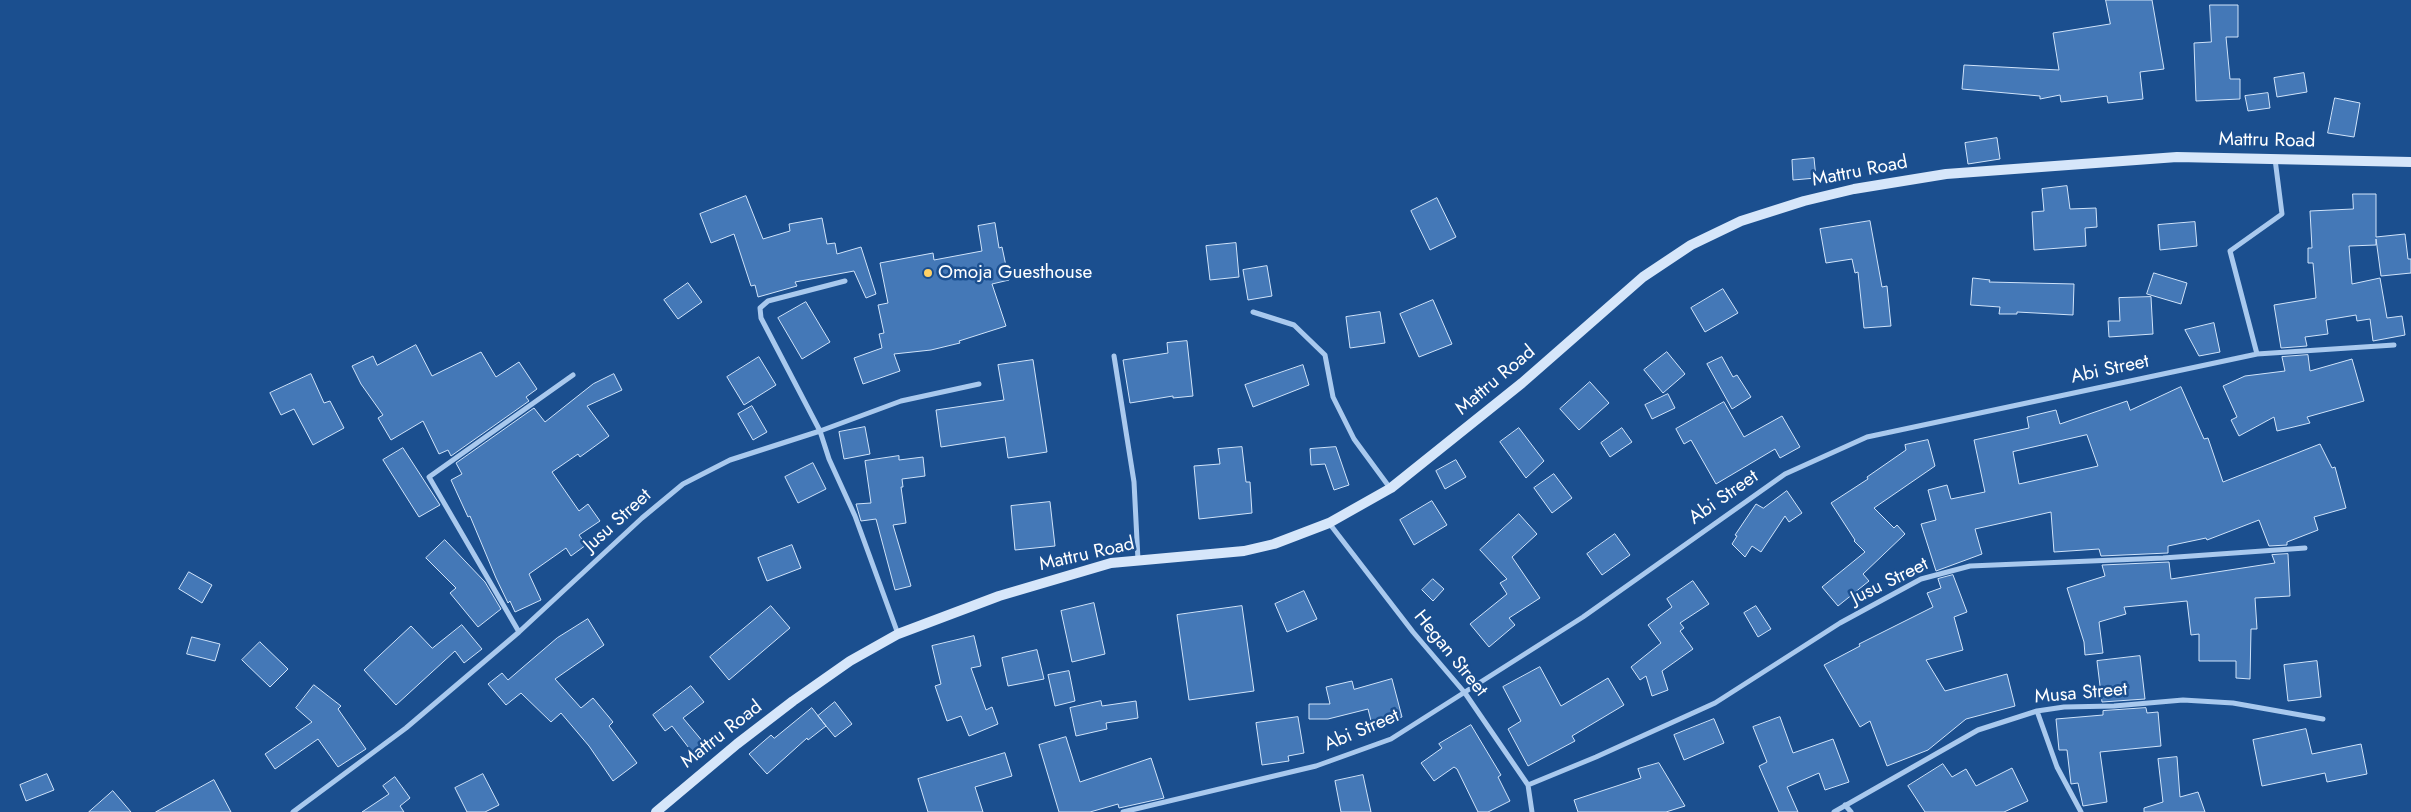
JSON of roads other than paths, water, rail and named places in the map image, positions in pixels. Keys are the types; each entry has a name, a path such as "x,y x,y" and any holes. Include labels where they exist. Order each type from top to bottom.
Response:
{"main road":[{"name":"Mattru Road","path":"656,812 737,744 793,701 850,661 898,634 998,596 1111,563 1244,551 1274,544 1329,523 1391,488 1522,383 1643,277 1691,245 1741,221 1804,201 1838,193 1946,174 2177,157 2411,162"}],"street":[{"path":"2257,354 2230,251 2282,214 2275,159"},
{"path":"845,281 768,301 760,308 762,318 820,431 829,459 855,516 898,634"},
{"path":"1253,312 1294,325 1324,355 1333,397 1354,439 1391,488"},
{"name":"Abi Street","path":"1123,812 1316,766 1391,739 1583,617 1785,474 1867,437 2257,354 2394,345"},
{"path":"1114,356 1134,482 1138,560"},
{"path":"519,632 429,477 573,375"},
{"name":"Jusu Street","path":"293,812 406,728 519,632 642,518 683,484 730,460 820,431 901,401 979,384"},
{"name":"Hegan Street","path":"1329,523 1413,632 1465,692 1528,785 1532,812"},
{"name":"Jusu Street","path":"1528,785 1596,757 1715,703 1840,623 1921,579 1970,566 2163,558 2305,548"},
{"name":"Musa Street","path":"1834,812 1978,730 2037,711 2064,707 2114,706 2183,700 2232,703 2323,719"},
{"path":"2037,711 2057,767 2081,812"},
{"path":"1846,805 1851,812"}],"place":[{"name":"Omoja Guesthouse","path":"928,273"}]}
